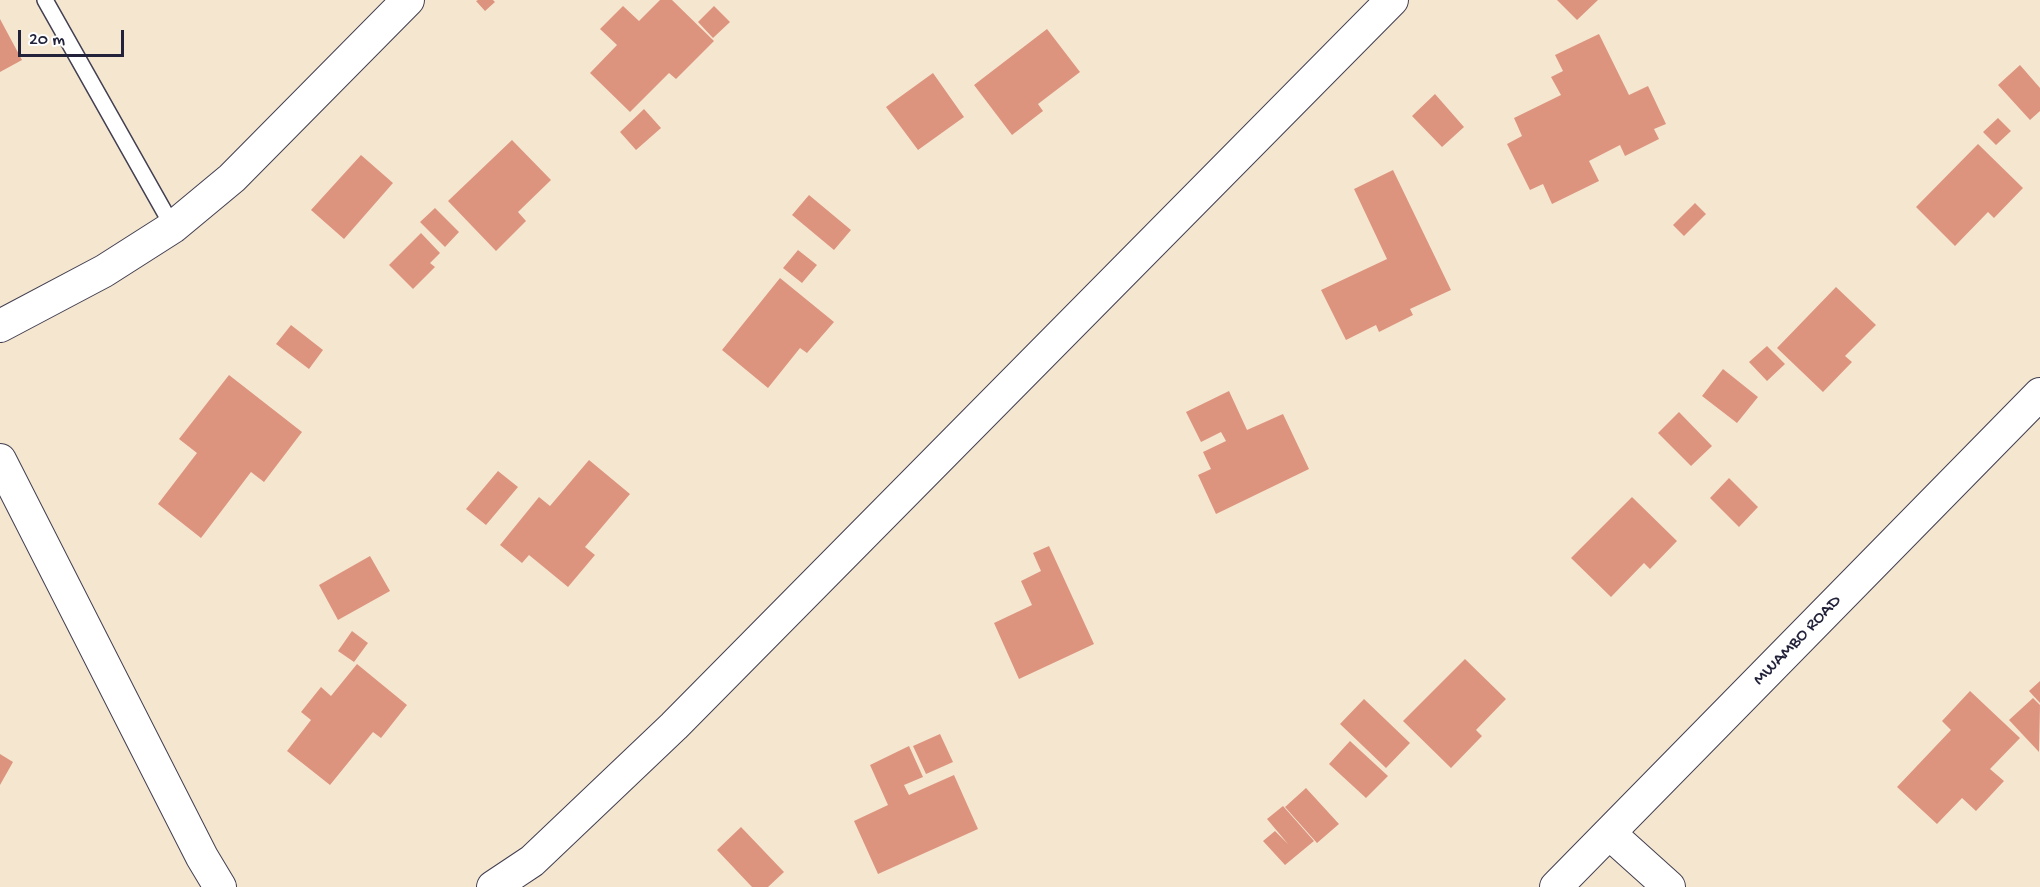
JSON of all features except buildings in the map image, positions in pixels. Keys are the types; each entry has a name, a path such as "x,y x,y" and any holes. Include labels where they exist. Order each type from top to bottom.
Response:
{"street":[{"path":"0,326 104,271 173,228 232,178 408,0"},
{"path":"493,887 532,861 674,726 1392,0"},
{"name":"MWAMBO ROAD","path":"1556,887 2040,394"},
{"path":"0,460 202,857 220,887"},
{"path":"1609,833 1669,887"}],"lane":[{"path":"45,0 173,228"}]}
